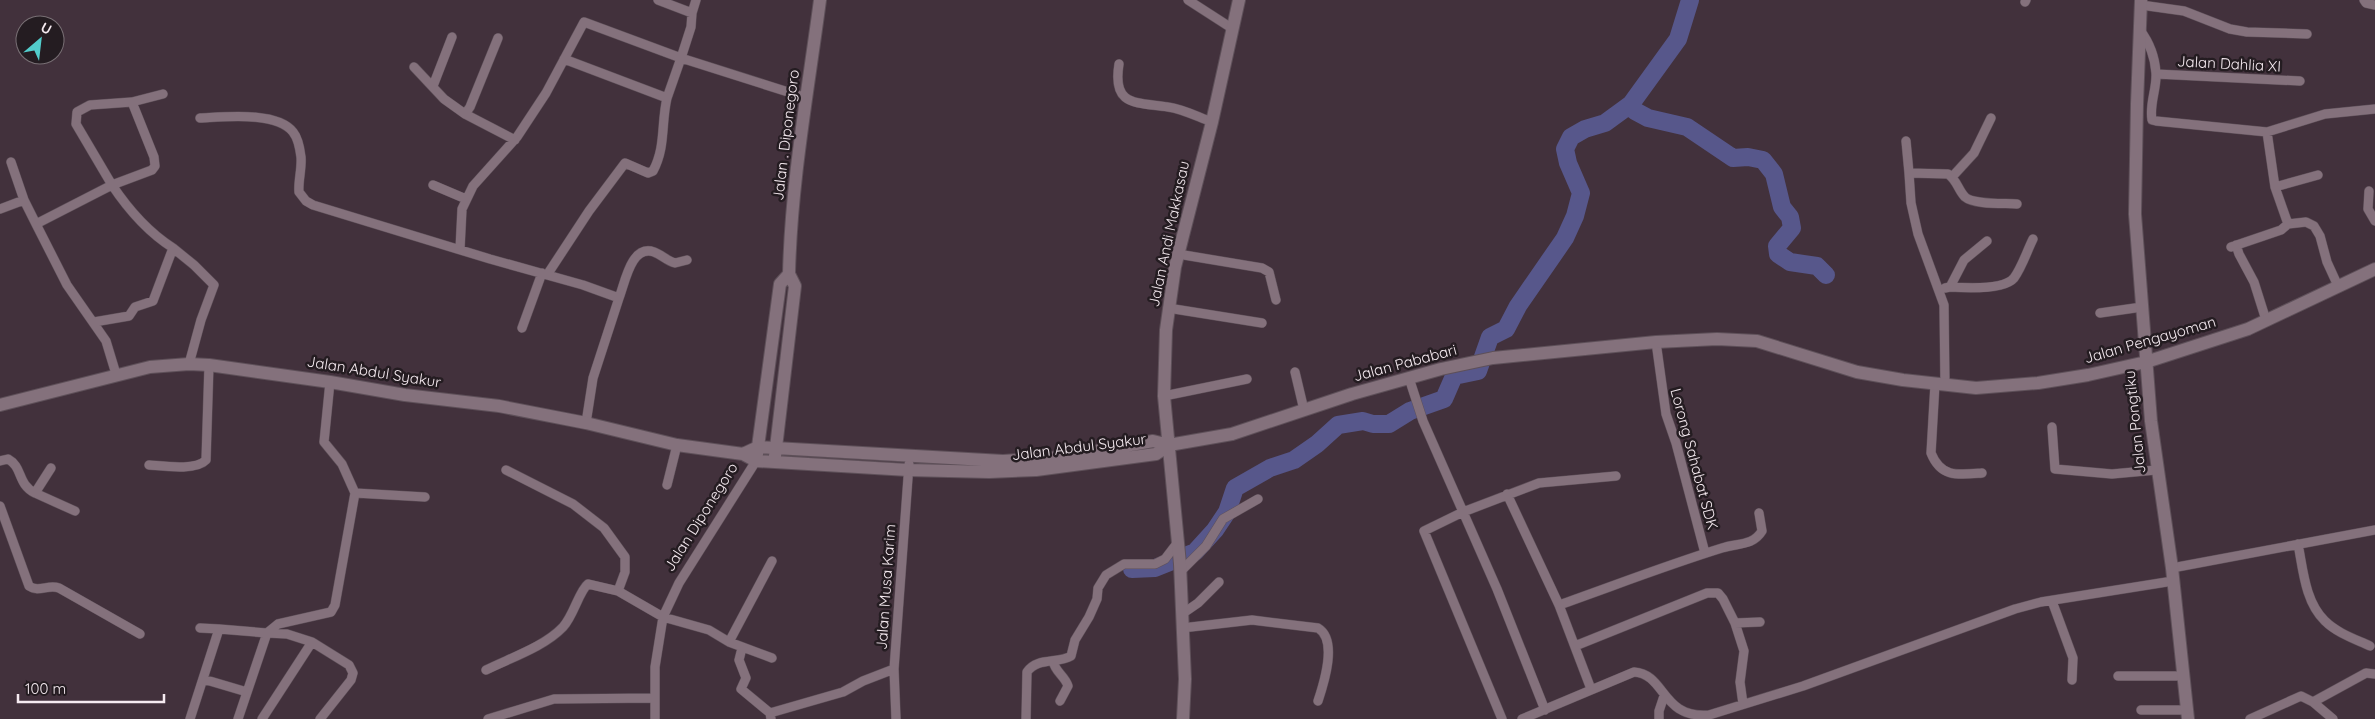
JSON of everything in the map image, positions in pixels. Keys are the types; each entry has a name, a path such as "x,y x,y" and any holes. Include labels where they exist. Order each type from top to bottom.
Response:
{"street":[{"path":"658,0 692,12"},
{"path":"522,328 544,274 626,163 648,172 653,171 662,148 662,127 667,98 691,28 692,12 696,0"},
{"name":"Jalan . Diponegoro","path":"788,274 789,246 820,0"},
{"path":"1188,0 1234,30"},
{"name":"Jalan Andi Makkasau","path":"1183,719 1185,679 1179,557 1164,396 1168,308 1178,254 1212,122 1234,30 1239,0"},
{"path":"2364,0 2366,3 2375,5"},
{"path":"2141,2 2184,11 2230,29 2247,32 2307,34"},
{"name":"Jalan Pongtiku","path":"2141,2 2136,104 2135,214 2156,470 2173,575 2187,715"},
{"path":"460,249 462,209 466,199 478,180 515,140 546,93 582,25 586,22 681,58 807,98"},
{"path":"2140,30 2148,40 2156,74 2151,109 2152,120 2163,123 2267,132 2325,114 2375,109"},
{"path":"432,86 452,37"},
{"path":"465,114 470,107 498,38"},
{"path":"564,59 667,98"},
{"path":"1119,64 1116,81 1118,89 1128,100 1174,108 1212,122"},
{"path":"414,67 444,99 465,114 515,140"},
{"name":"Jalan Dahlia XI","path":"2156,74 2300,81"},
{"path":"163,94 132,102 90,105 80,109 76,115 76,124 112,184 132,212 194,265 214,285 199,327 189,364"},
{"path":"36,224 112,184 152,170 155,166 154,156 132,102"},
{"path":"200,118 252,117 285,124 298,141 301,159 299,192 306,201 322,208 619,298"},
{"path":"1952,177 1974,153 1991,118"},
{"path":"2267,132 2275,187 2288,224"},
{"path":"1906,141 1911,203 1918,234 1944,305 1940,384 1931,453 1935,463 1943,470 1957,475 1982,473"},
{"path":"12,162 24,200 67,285 106,341 116,374"},
{"path":"1909,173 1934,172 1948,174 1967,198 1974,201 2017,204"},
{"path":"2275,187 2318,175"},
{"path":"432,185 466,199"},
{"path":"2369,191 2368,209 2375,220"},
{"path":"0,209 24,200"},
{"path":"2266,320 2254,282 2234,246 2281,230 2288,224 2306,222 2314,226 2320,236 2327,262 2338,286"},
{"path":"1938,289 1950,287 1970,288 2009,282 2014,277 2033,238"},
{"path":"1950,287 1964,260 1987,241"},
{"path":"94,322 129,316 135,307 153,301 173,248"},
{"path":"586,423 593,378 619,298 634,260 643,252 651,251 676,263 687,260"},
{"path":"1178,254 1262,268 1269,272 1276,300"},
{"name":"Jalan Pengayoman","path":"1656,342 1717,339 1768,343 1857,372 1976,388 2038,383 2088,375 2146,362 2248,329 2375,269"},
{"path":"774,464 795,286 788,274"},
{"name":"Jalan Diponegoro","path":"655,719 655,668 663,617 679,582 756,461 780,284 788,274"},
{"path":"2100,314 2142,307"},
{"path":"1168,308 1262,323"},
{"name":"Jalan Pababari","path":"1169,446 1232,434 1408,378 1494,358 1656,342"},
{"name":"Lorong Sahabat SDK","path":"1656,342 1666,414 1705,553"},
{"name":"Jalan Abdul Syakur","path":"0,405 116,374 150,367 189,364 209,365 330,382 405,395 499,406 586,423 677,445 743,454 756,461 774,464 908,470 1036,470 1156,454 1169,446"},
{"path":"149,465 179,467 202,464 206,460 209,365"},
{"path":"1295,372 1304,410"},
{"path":"1408,378 1421,414 1545,710"},
{"path":"1164,396 1247,379"},
{"path":"238,719 267,633 278,624 333,610 355,492 342,464 324,442 330,382"},
{"path":"2052,427 2055,469 2112,474 2156,470"},
{"name":"Jalan Abdul Syakur","path":"743,454 758,447 1003,461 1062,457 1153,441 1169,446"},
{"path":"667,485 677,445"},
{"name":"Jalan Musa Karim","path":"896,719 894,669 909,457"},
{"path":"0,461 8,459 13,462 22,484 34,493 75,511"},
{"path":"34,493 51,468"},
{"path":"506,470 573,504 604,528 624,557 625,572 618,591"},
{"path":"1502,719 1424,534 1425,528 1507,494 1545,481 1616,476"},
{"path":"355,492 425,497"},
{"path":"1507,494 1558,605 1592,689"},
{"path":"1026,719 1028,672 1035,664 1054,665 1074,652 1075,640 1098,599 1098,588 1106,575 1124,564 1155,564 1206,546 1223,520 1238,509 1258,499"},
{"path":"0,506 4,528 28,586 36,590 52,586 60,588 140,634"},
{"path":"1558,605 1705,553 1730,545 1739,545 1757,538 1763,527 1759,513"},
{"path":"1522,719 1628,673 1640,672 1651,679 1664,696 1682,713 1709,715 1803,686 2015,609 2173,575 2298,544 2375,530"},
{"path":"2298,544 2304,579 2313,604 2324,620 2335,629 2370,646"},
{"path":"729,642 772,561"},
{"path":"1182,614 1198,603 1219,582"},
{"path":"486,670 532,648 563,627 581,598 582,588 588,584 618,591 663,617 700,627 742,648 772,658"},
{"path":"1575,646 1711,593 1721,595 1735,623 1744,651 1740,682 1743,704"},
{"path":"2052,601 2073,658 2072,680"},
{"path":"1182,628 1252,620 1318,628 1324,631 1328,639 1328,645 1324,682 1318,701"},
{"path":"1735,623 1760,622"},
{"path":"200,628 287,634 312,642 349,666 353,673 351,680 320,719"},
{"path":"190,719 219,629"},
{"path":"262,719 312,642"},
{"path":"742,648 739,660 746,678 741,689 770,716 843,692 863,681 894,669"},
{"path":"1054,665 1066,680 1068,686 1060,701"},
{"path":"2313,702 2366,673 2375,674"},
{"path":"2118,676 2183,676"},
{"path":"203,679 248,692"},
{"path":"1659,719 1659,710 1664,696"},
{"path":"2250,719 2303,696 2334,719"},
{"path":"488,719 554,699 654,698"},
{"path":"2141,710 2187,715"}],"waterway":[{"path":"1132,569 1155,568 1195,552 1215,530 1227,512 1235,488 1270,468 1294,460 1317,444 1338,425 1363,421 1373,424 1389,424 1410,411 1444,399 1454,376 1478,371 1490,337 1506,329 1518,306 1565,238 1575,216 1581,193 1568,163 1565,149 1571,137 1585,129 1605,123 1631,104 1678,39 1690,0"},
{"path":"1631,104 1635,111 1648,118 1687,127 1733,158 1748,157 1763,160 1774,174 1782,207 1790,217 1792,228 1777,246 1778,254 1790,262 1817,266 1826,275"}]}
